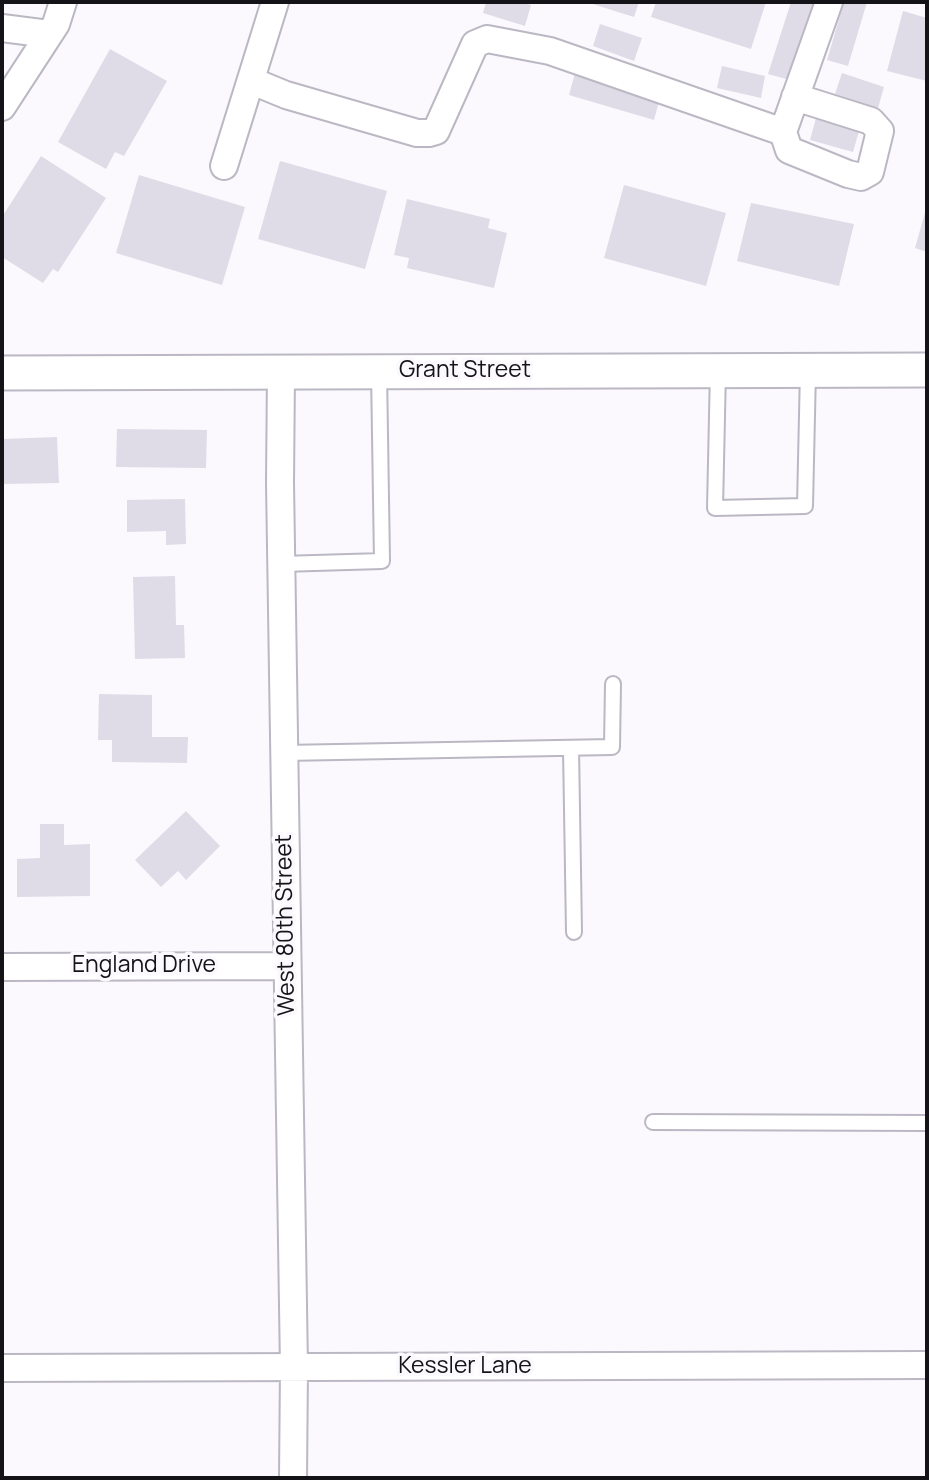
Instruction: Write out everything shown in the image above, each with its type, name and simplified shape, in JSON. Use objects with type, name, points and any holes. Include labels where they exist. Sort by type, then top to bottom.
[{"type":"street","points":[[2,107],[50,34],[63,2]]},
{"type":"street","points":[[224,166],[275,2]]},
{"type":"street","points":[[795,97],[871,121],[880,131],[870,172],[861,177],[848,174],[789,150],[783,132],[795,97],[830,2]]},
{"type":"street","points":[[2,28],[50,34]]},
{"type":"street","points":[[252,81],[286,95],[390,126],[417,133],[429,133],[436,131],[475,44],[487,39],[550,51],[783,132]]},
{"type":"street","name":"Grant Street","points":[[2,373],[927,370]]},
{"type":"street","name":"West 80th Street","points":[[281,372],[283,753],[294,1368],[293,1478]]},
{"type":"street","name":"England Drive","points":[[2,967],[286,966]]},
{"type":"street","name":"Kessler Lane","points":[[2,1368],[927,1366]]},
{"type":"lane","points":[[718,370],[715,508],[806,506],[808,370]]},
{"type":"lane","points":[[281,564],[382,561],[379,372]]},
{"type":"lane","points":[[283,753],[612,747],[613,684]]},
{"type":"lane","points":[[570,748],[574,932]]},
{"type":"lane","points":[[653,1122],[927,1123]]},
{"type":"building","points":[[486,2],[521,2],[531,5],[525,26],[483,13]]},
{"type":"building","points":[[586,2],[639,2],[634,17]]},
{"type":"building","points":[[656,2],[766,2],[751,49],[651,17]]},
{"type":"building","points":[[791,2],[814,2],[790,80],[768,74]]},
{"type":"building","points":[[844,2],[867,2],[848,66],[827,60]]},
{"type":"building","points":[[903,11],[927,18],[927,81],[887,71]]},
{"type":"building","points":[[600,24],[642,38],[634,61],[593,46]]},
{"type":"building","points":[[110,49],[167,81],[124,156],[115,152],[106,169],[58,142]]},
{"type":"building","points":[[722,66],[765,76],[761,98],[717,88]]},
{"type":"building","points":[[575,73],[660,98],[654,120],[569,95]]},
{"type":"building","points":[[842,73],[884,87],[878,108],[835,94]]},
{"type":"building","points":[[816,118],[859,131],[853,152],[810,140]]},
{"type":"building","points":[[41,156],[106,198],[58,272],[53,269],[43,283],[2,257],[2,217]]},
{"type":"building","points":[[280,161],[387,191],[365,269],[258,239]]},
{"type":"building","points":[[139,175],[245,207],[222,285],[116,253]]},
{"type":"building","points":[[624,185],[726,213],[706,286],[604,258]]},
{"type":"building","points":[[407,199],[490,219],[488,228],[507,233],[494,288],[407,268],[409,258],[394,255]]},
{"type":"building","points":[[751,203],[854,224],[839,286],[737,261]]},
{"type":"building","points":[[927,209],[927,252],[915,248]]},
{"type":"building","points":[[117,429],[207,430],[206,468],[116,467]]},
{"type":"building","points":[[57,437],[59,483],[2,484],[2,439]]},
{"type":"building","points":[[185,499],[186,544],[166,545],[166,531],[127,532],[127,500]]},
{"type":"building","points":[[175,576],[176,625],[184,625],[185,658],[135,659],[133,577]]},
{"type":"building","points":[[99,694],[152,695],[152,737],[188,737],[187,763],[112,762],[112,740],[98,740]]},
{"type":"building","points":[[186,811],[220,846],[186,880],[178,871],[161,887],[135,860]]},
{"type":"building","points":[[40,824],[64,824],[64,845],[90,844],[90,896],[17,897],[17,859],[40,858]]}]
